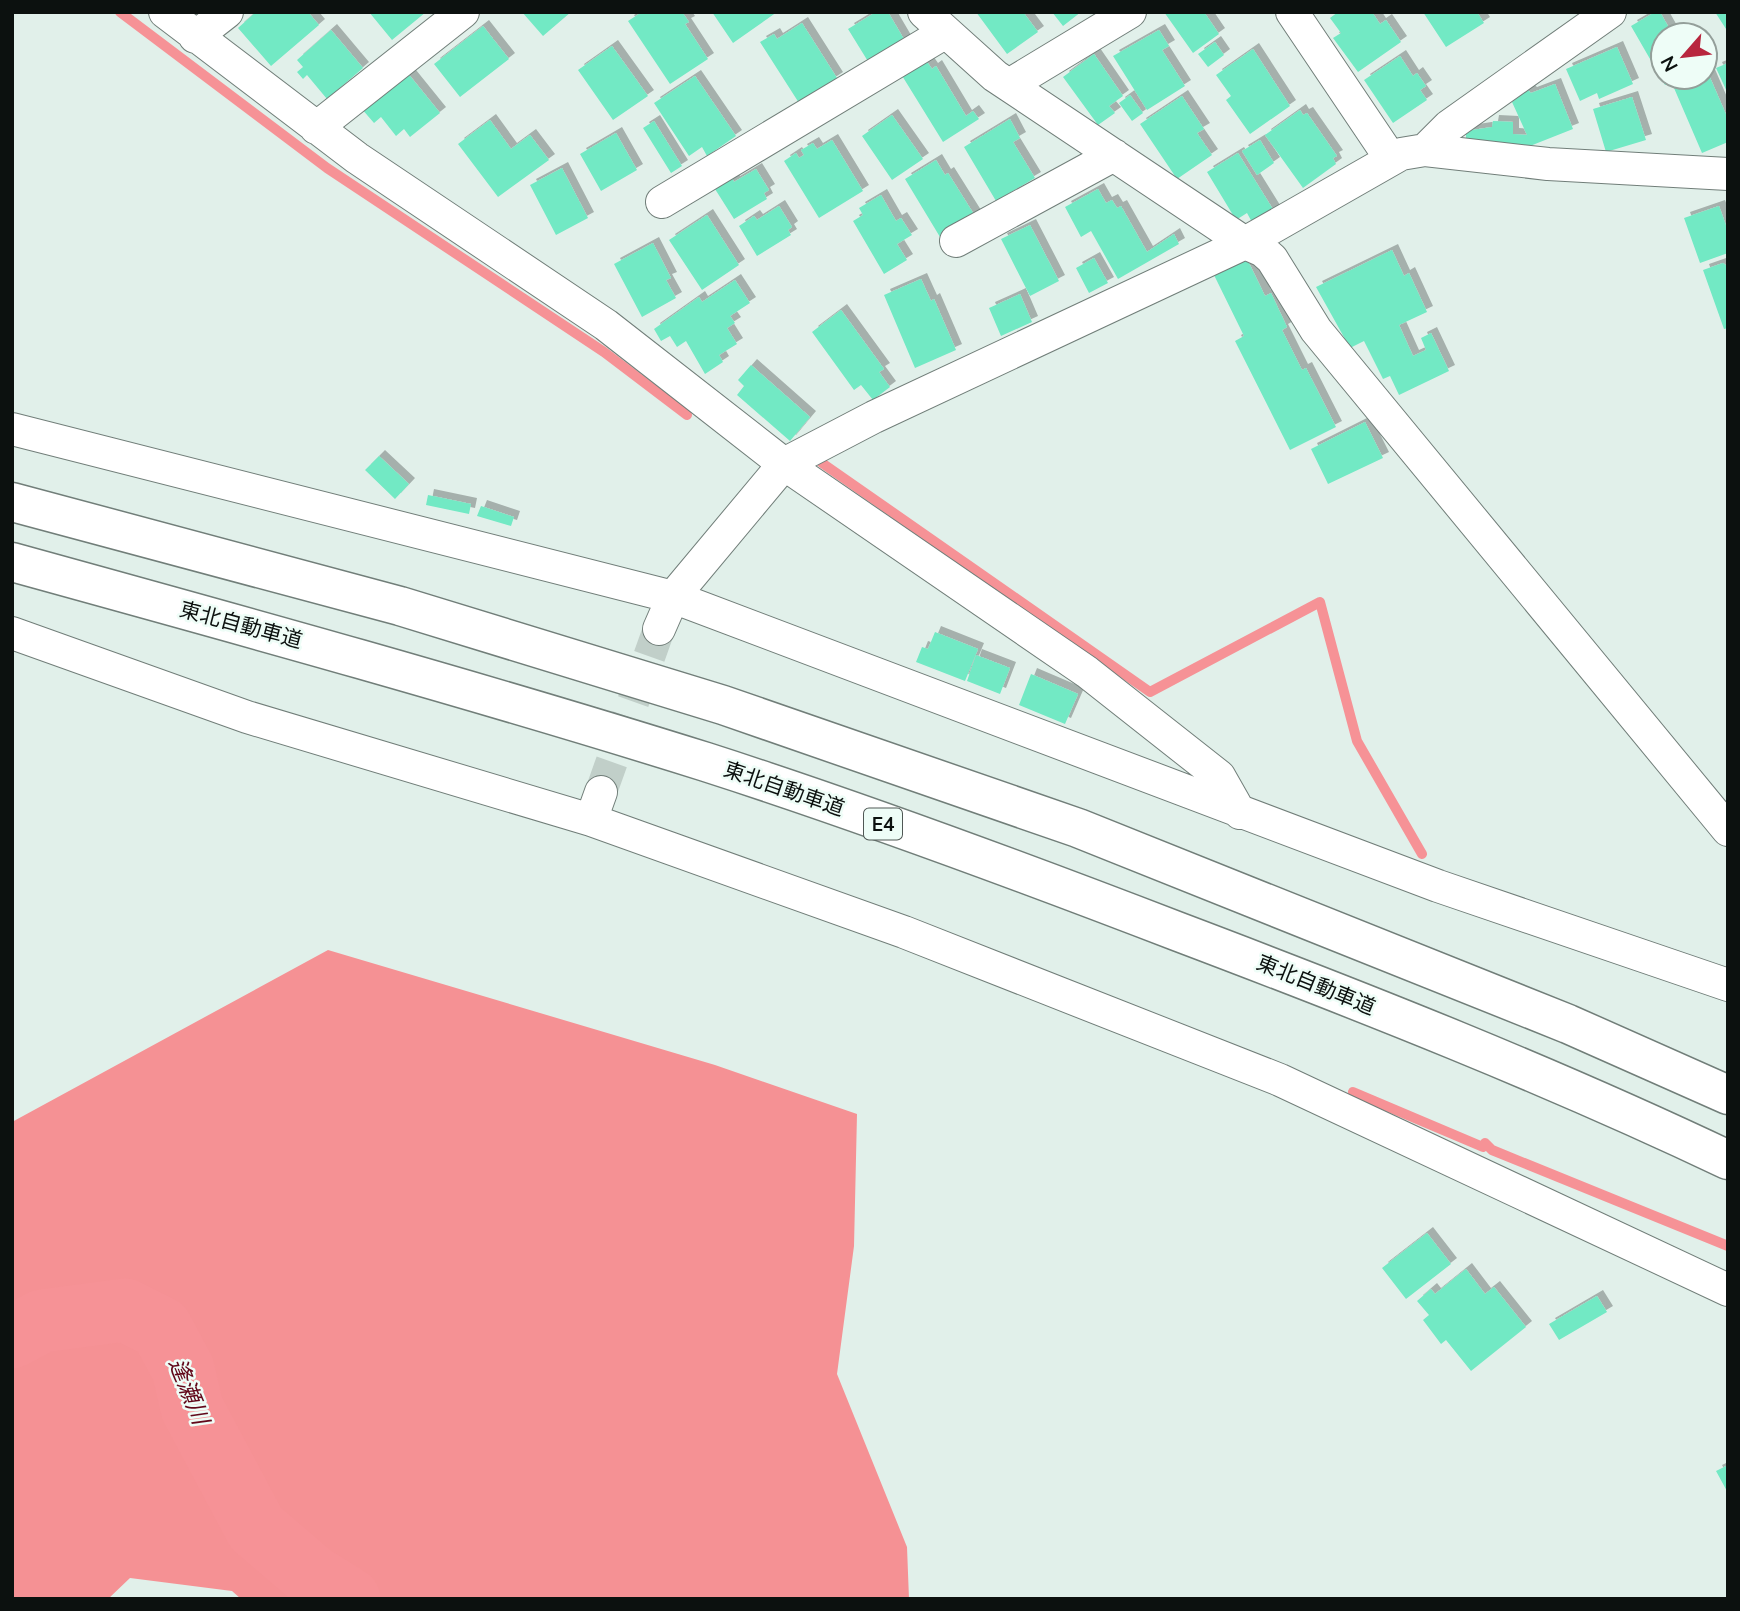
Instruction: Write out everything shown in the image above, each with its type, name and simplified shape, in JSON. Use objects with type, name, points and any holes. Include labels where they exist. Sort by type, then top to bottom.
[{"type":"highway","points":[[12,502],[400,606],[723,705],[1078,828],[1542,1013],[1728,1095]]},
{"type":"highway","name":"東北自動車道","points":[[12,562],[385,665],[710,763],[1053,884],[1299,978],[1548,1080],[1728,1160]]},
{"type":"street","points":[[165,12],[316,128],[606,325],[784,464],[1087,672],[1219,776],[1240,813]]},
{"type":"street","points":[[195,37],[227,12]]},
{"type":"street","points":[[316,128],[463,12]]},
{"type":"street","points":[[1009,85],[1130,12]]},
{"type":"street","points":[[1292,12],[1391,159]]},
{"type":"street","points":[[1425,150],[1449,126],[1610,12]]},
{"type":"street","points":[[662,202],[935,22],[1009,85],[1272,259],[1316,330],[1728,830]]},
{"type":"street","points":[[659,629],[673,597],[764,484],[784,464],[874,417],[1245,243],[1391,159],[1425,150],[1548,164],[1728,174]]},
{"type":"street","points":[[956,241],[1114,155]]},
{"type":"street","points":[[12,429],[673,597],[1438,886],[1728,985]]},
{"type":"street","points":[[12,633],[247,717],[596,806],[904,932],[1279,1080],[1728,1290]]},
{"type":"shaded area","points":[[328,950],[715,1065],[857,1114],[854,1246],[837,1374],[907,1547],[909,1599],[241,1599],[232,1591],[130,1578],[108,1599],[12,1599],[12,1122]]},
{"type":"building","points":[[256,12],[308,12],[319,25],[271,66],[238,28]]},
{"type":"building","points":[[369,12],[426,12],[392,40]]},
{"type":"building","points":[[522,12],[571,12],[543,36]]},
{"type":"building","points":[[642,12],[682,12],[689,22],[685,24],[708,59],[670,84],[628,21]]},
{"type":"building","points":[[712,12],[777,12],[733,43]]},
{"type":"building","points":[[876,12],[888,12],[905,41],[869,63],[848,29]]},
{"type":"building","points":[[976,12],[1023,12],[1038,32],[1007,54]]},
{"type":"building","points":[[1052,12],[1081,12],[1063,26]]},
{"type":"building","points":[[1164,12],[1204,12],[1219,34],[1193,53]]},
{"type":"building","points":[[1338,12],[1372,12],[1380,24],[1386,20],[1401,42],[1358,72],[1333,38],[1341,33],[1330,18]]},
{"type":"building","points":[[1423,12],[1477,12],[1484,23],[1446,47]]},
{"type":"building","points":[[1655,12],[1660,12],[1665,21],[1649,21],[1649,57],[1631,26]]},
{"type":"building","points":[[1715,12],[1728,12],[1728,32]]},
{"type":"building","points":[[802,23],[837,78],[799,103],[760,42],[774,34],[777,39]]},
{"type":"building","points":[[483,26],[509,59],[460,97],[434,64]]},
{"type":"building","points":[[331,30],[363,68],[327,99],[307,75],[303,79],[297,72],[303,67],[297,60]]},
{"type":"building","points":[[1159,30],[1169,46],[1162,50],[1185,86],[1147,110],[1113,56]]},
{"type":"building","points":[[1215,42],[1224,55],[1208,67],[1198,54]]},
{"type":"building","points":[[612,46],[648,96],[613,120],[578,70]]},
{"type":"building","points":[[1617,47],[1633,84],[1599,99],[1597,93],[1580,101],[1566,69]]},
{"type":"building","points":[[1253,49],[1290,106],[1250,134],[1226,100],[1231,96],[1216,75]]},
{"type":"building","points":[[1094,54],[1123,96],[1109,106],[1115,113],[1098,125],[1063,77]]},
{"type":"building","points":[[1400,56],[1413,76],[1417,73],[1426,86],[1420,90],[1427,100],[1393,123],[1364,80]]},
{"type":"building","points":[[925,59],[932,69],[936,66],[966,116],[973,111],[979,119],[943,142],[901,74]]},
{"type":"building","points":[[1728,63],[1728,94],[1719,74],[1719,67]]},
{"type":"building","points":[[406,71],[440,113],[410,137],[404,129],[396,136],[381,117],[374,123],[361,108]]},
{"type":"building","points":[[695,76],[736,136],[707,156],[702,147],[689,156],[654,103]]},
{"type":"building","points":[[1555,84],[1573,129],[1530,146],[1466,139],[1466,131],[1492,127],[1493,121],[1513,122],[1513,134],[1527,135],[1512,102],[1528,90],[1531,93]]},
{"type":"building","points":[[1675,91],[1716,91],[1728,119],[1728,142],[1702,153]]},
{"type":"building","points":[[1130,95],[1143,113],[1132,121],[1119,103]]},
{"type":"building","points":[[1182,96],[1204,129],[1197,133],[1212,155],[1177,179],[1140,124]]},
{"type":"building","points":[[1632,97],[1646,140],[1606,152],[1593,109]]},
{"type":"building","points":[[1300,110],[1303,115],[1307,113],[1337,156],[1333,158],[1336,164],[1303,188],[1265,135]]},
{"type":"building","points":[[892,115],[923,159],[892,180],[862,136]]},
{"type":"building","points":[[1010,119],[1020,138],[1013,142],[1035,178],[996,201],[964,147]]},
{"type":"building","points":[[490,120],[511,149],[530,135],[549,160],[498,197],[458,144]]},
{"type":"building","points":[[654,121],[682,166],[671,173],[643,128]]},
{"type":"building","points":[[616,133],[637,170],[601,191],[580,154]]},
{"type":"building","points":[[832,140],[863,191],[819,218],[784,161],[796,153],[799,158],[804,155],[801,150],[813,143],[817,149]]},
{"type":"building","points":[[1260,140],[1274,163],[1257,175],[1242,151]]},
{"type":"building","points":[[1238,153],[1274,211],[1253,224],[1247,213],[1236,220],[1207,172]]},
{"type":"building","points":[[936,160],[945,175],[948,173],[975,216],[940,237],[905,179]]},
{"type":"building","points":[[562,168],[588,218],[556,235],[530,185]]},
{"type":"building","points":[[756,169],[769,190],[764,193],[767,199],[734,219],[715,189],[732,178],[734,182]]},
{"type":"building","points":[[1098,189],[1106,203],[1112,200],[1117,208],[1121,206],[1147,252],[1174,234],[1179,244],[1118,279],[1091,231],[1081,237],[1065,207]]},
{"type":"building","points":[[881,195],[896,221],[901,218],[912,235],[897,244],[907,260],[884,274],[853,221],[863,215],[859,208]]},
{"type":"building","points":[[779,206],[792,227],[788,230],[791,235],[757,256],[739,226],[754,216],[757,220]]},
{"type":"building","points":[[1719,206],[1728,231],[1728,253],[1700,263],[1684,218]]},
{"type":"building","points":[[707,215],[739,265],[702,290],[669,240]]},
{"type":"building","points":[[1030,225],[1059,281],[1030,296],[1001,239]]},
{"type":"building","points":[[653,243],[671,278],[666,280],[676,298],[642,317],[614,264]]},
{"type":"building","points":[[1392,250],[1404,276],[1409,273],[1427,312],[1399,325],[1413,356],[1426,350],[1421,338],[1431,333],[1449,371],[1399,395],[1390,376],[1383,379],[1364,341],[1350,348],[1316,287]]},
{"type":"building","points":[[1094,258],[1108,283],[1089,293],[1076,268]]},
{"type":"building","points":[[1247,259],[1265,296],[1271,293],[1287,327],[1282,330],[1302,370],[1306,368],[1336,427],[1290,450],[1235,341],[1244,336],[1214,275]]},
{"type":"building","points":[[1723,263],[1728,267],[1728,328],[1724,329],[1703,270]]},
{"type":"building","points":[[921,279],[931,301],[934,299],[956,350],[915,368],[884,295]]},
{"type":"building","points":[[735,280],[750,303],[730,316],[735,323],[727,328],[737,344],[719,355],[723,362],[705,374],[686,341],[677,347],[670,336],[661,341],[654,329],[699,297],[702,302]]},
{"type":"building","points":[[1020,294],[1032,322],[1001,336],[989,308]]},
{"type":"building","points":[[841,310],[884,369],[879,372],[890,387],[873,400],[861,385],[854,390],[812,332]]},
{"type":"building","points":[[751,365],[810,417],[790,441],[737,395],[744,386],[738,380]]},
{"type":"building","points":[[1365,422],[1383,458],[1328,484],[1311,449]]},
{"type":"building","points":[[379,456],[409,484],[395,499],[365,470]]},
{"type":"building","points":[[428,495],[471,504],[469,514],[426,505]]},
{"type":"building","points":[[481,506],[514,517],[511,526],[477,516]]},
{"type":"building","points":[[935,632],[978,649],[965,681],[916,662],[922,647],[928,649]]},
{"type":"building","points":[[976,655],[1010,668],[1000,694],[967,681]]},
{"type":"building","points":[[1031,674],[1078,694],[1065,724],[1019,705]]},
{"type":"building","points":[[1427,1233],[1451,1264],[1406,1299],[1382,1268]]},
{"type":"building","points":[[1466,1269],[1485,1294],[1494,1287],[1526,1327],[1471,1371],[1446,1340],[1441,1344],[1423,1320],[1429,1315],[1417,1301],[1431,1289],[1435,1294]]},
{"type":"building","points":[[1597,1296],[1607,1312],[1559,1340],[1549,1324]]},
{"type":"building","points":[[1728,1465],[1728,1493],[1716,1471]]},
{"type":"waterway","points":[[120,12],[327,168],[604,352],[687,415]]},
{"type":"waterway","points":[[822,463],[1150,692],[1320,602],[1357,741],[1422,854]]},
{"type":"waterway","points":[[1353,1092],[1483,1147],[1485,1143],[1492,1150],[1728,1246]]},
{"type":"waterway","name":"逢瀬川","points":[[12,1337],[42,1321],[125,1310],[161,1328],[183,1369],[192,1408],[256,1528],[312,1576],[349,1599]]},
{"type":"tunnel","points":[[601,792],[659,629]]}]
